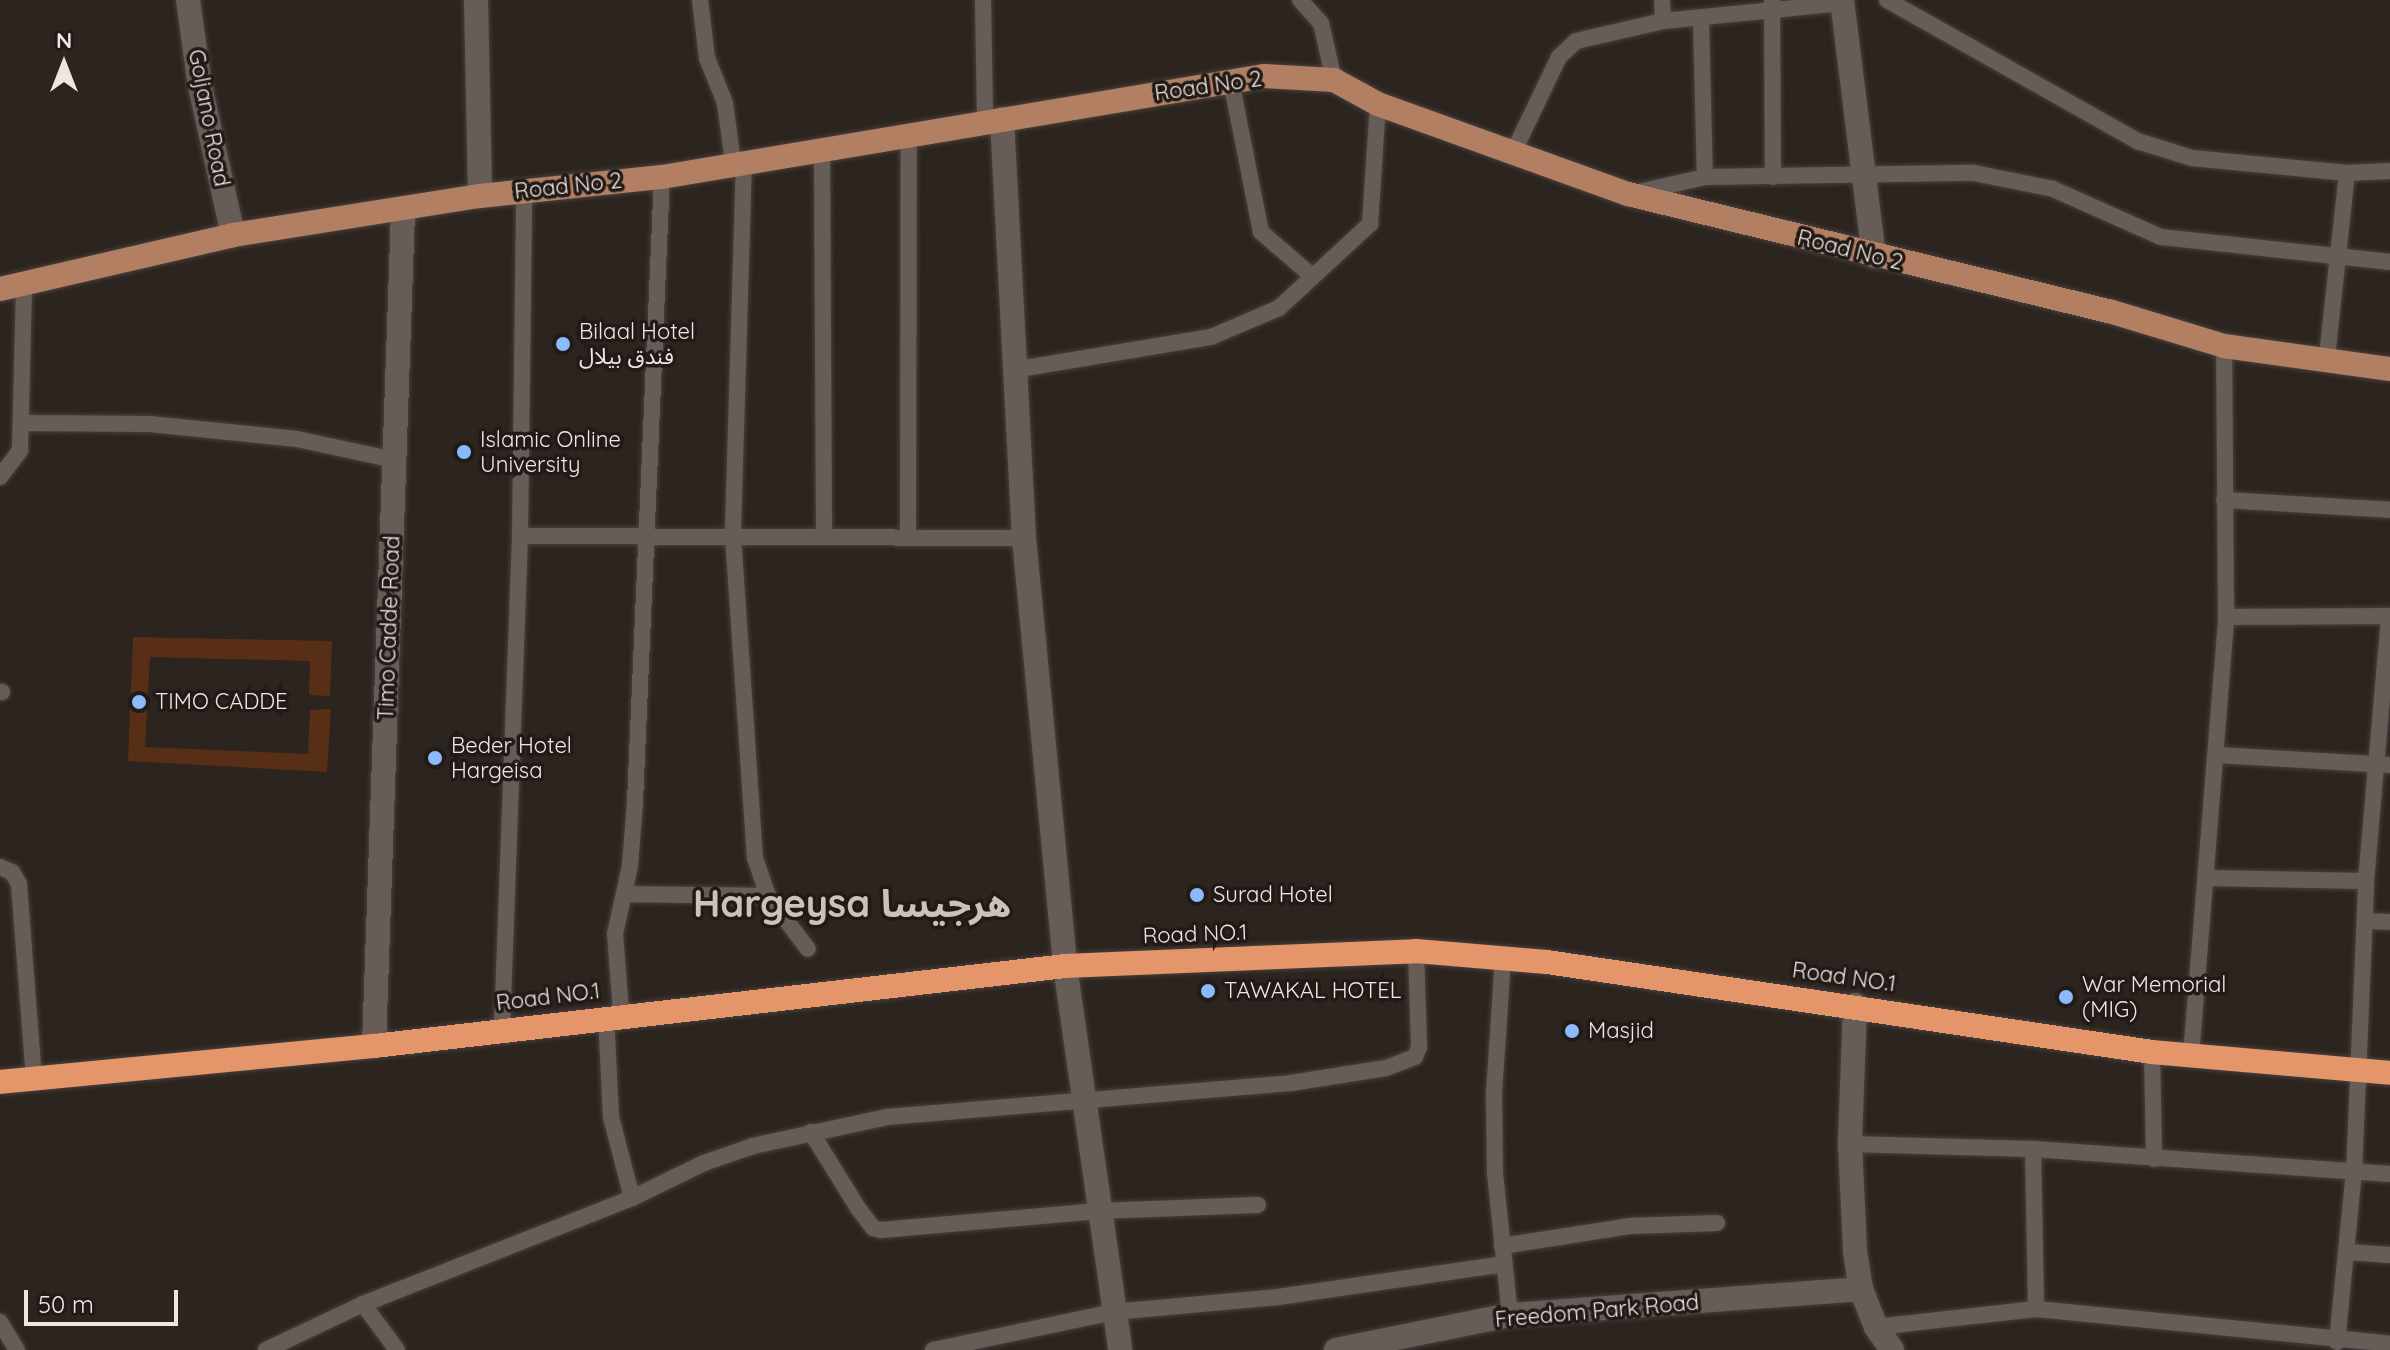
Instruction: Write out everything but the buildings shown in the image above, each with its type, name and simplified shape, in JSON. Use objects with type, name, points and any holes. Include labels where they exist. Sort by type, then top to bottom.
[{"type":"highway","name":"Road NO.1","points":[[0,1082],[374,1046],[613,1015],[1065,966],[1416,951],[1503,958],[1855,1005],[2152,1052],[2390,1073]]},
{"type":"main road","name":"Road No 2","points":[[12,287],[233,235],[524,190],[662,177],[738,161],[1264,76],[1334,80],[1378,104],[1628,194],[2109,311],[2224,346],[2327,357],[2390,369]]},
{"type":"street","name":"Goljano Road","points":[[188,0],[200,86],[233,235]]},
{"type":"street","points":[[476,0],[480,196]]},
{"type":"street","points":[[700,0],[707,58],[725,103],[738,161],[733,536],[755,858],[768,896],[808,949]]},
{"type":"street","points":[[983,0],[1024,538],[1065,966],[1120,1350]]},
{"type":"street","points":[[1300,0],[1321,23],[1334,80]]},
{"type":"street","points":[[1662,0],[1663,21]]},
{"type":"street","points":[[1887,0],[2137,141],[2192,158],[2347,173],[2390,171]]},
{"type":"street","points":[[1513,153],[1559,57],[1576,41],[1663,21],[1772,6],[1842,2],[1874,256]]},
{"type":"street","points":[[1772,6],[1773,177]]},
{"type":"street","points":[[1701,18],[1705,177]]},
{"type":"street","points":[[1231,81],[1261,232],[1312,276]]},
{"type":"street","points":[[1013,370],[1211,337],[1255,322],[1370,224],[1378,104]]},
{"type":"street","points":[[908,537],[909,135]]},
{"type":"street","points":[[822,149],[824,536]]},
{"type":"street","points":[[1628,194],[1705,177],[1974,173],[2053,189],[2161,237],[2390,262]]},
{"type":"street","points":[[2327,357],[2347,173]]},
{"type":"street","points":[[632,1198],[611,1117],[615,934],[624,894],[635,802],[662,177]]},
{"type":"street","points":[[502,1028],[520,536],[524,190]]},
{"type":"street","name":"Timo Cadde Road","points":[[374,1046],[403,211]]},
{"type":"street","points":[[0,477],[20,450],[12,287]]},
{"type":"street","points":[[2191,1056],[2208,878],[2226,617],[2224,346]]},
{"type":"street","points":[[21,423],[209,430],[297,439],[395,460]]},
{"type":"street","points":[[2224,500],[2390,510]]},
{"type":"street","points":[[520,536],[1024,538]]},
{"type":"street","points":[[2226,617],[2390,616],[2383,764],[2366,881],[2354,1173],[2337,1342]]},
{"type":"street","points":[[2217,755],[2383,764]]},
{"type":"street","points":[[0,867],[19,884],[34,1079]]},
{"type":"street","points":[[2208,878],[2366,881]]},
{"type":"street","points":[[624,894],[768,896]]},
{"type":"street","points":[[2365,921],[2390,922]]},
{"type":"street","points":[[266,1350],[363,1304],[632,1198],[704,1163],[811,1132],[952,1109],[1291,1083],[1407,1061],[1419,1047],[1416,951]]},
{"type":"street","points":[[1503,958],[1494,1093],[1503,1264],[1510,1315]]},
{"type":"street","points":[[1855,1005],[1850,1144],[1861,1289],[1876,1327],[1892,1350]]},
{"type":"street","points":[[2152,1052],[2154,1159]]},
{"type":"street","points":[[811,1132],[858,1208],[873,1228],[881,1230],[1099,1211],[1258,1205]]},
{"type":"street","points":[[1850,1144],[2033,1149],[2390,1174]]},
{"type":"street","points":[[2033,1149],[2036,1309]]},
{"type":"street","points":[[1502,1246],[1576,1238],[1602,1229],[1717,1223]]},
{"type":"street","points":[[2347,1252],[2390,1255]]},
{"type":"street","points":[[933,1350],[1113,1312],[1293,1295],[1503,1264]]},
{"type":"street","name":"Freedom Park Road","points":[[1336,1350],[1510,1315],[1861,1289]]},
{"type":"street","points":[[363,1304],[397,1350]]},
{"type":"street","points":[[1876,1327],[2036,1309],[2306,1344],[2390,1344]]},
{"type":"street","points":[[0,1322],[17,1350]]},
{"type":"shaded area","name":"TIMO CADDE","points":[[133,637],[332,641],[330,696],[309,695],[310,661],[150,657],[145,747],[308,754],[310,710],[331,709],[327,772],[128,761]]},
{"type":"place","name":"Bilaal Hotel فندق بيلال","points":[[563,344]]},
{"type":"place","name":"Islamic Online University","points":[[464,452]]},
{"type":"place","name":"TIMO CADDE","points":[[139,702]]},
{"type":"place","name":"Beder Hotel Hargeisa","points":[[435,758]]},
{"type":"place","name":"Surad Hotel","points":[[1197,895]]},
{"type":"place","name":"TAWAKAL HOTEL","points":[[1208,991]]},
{"type":"place","name":"War Memorial (MIG)","points":[[2066,997]]},
{"type":"place","name":"Masjid","points":[[1572,1031]]},
{"type":"district","name":"Hargeysa هرجيسا","points":[[852,904]]}]
